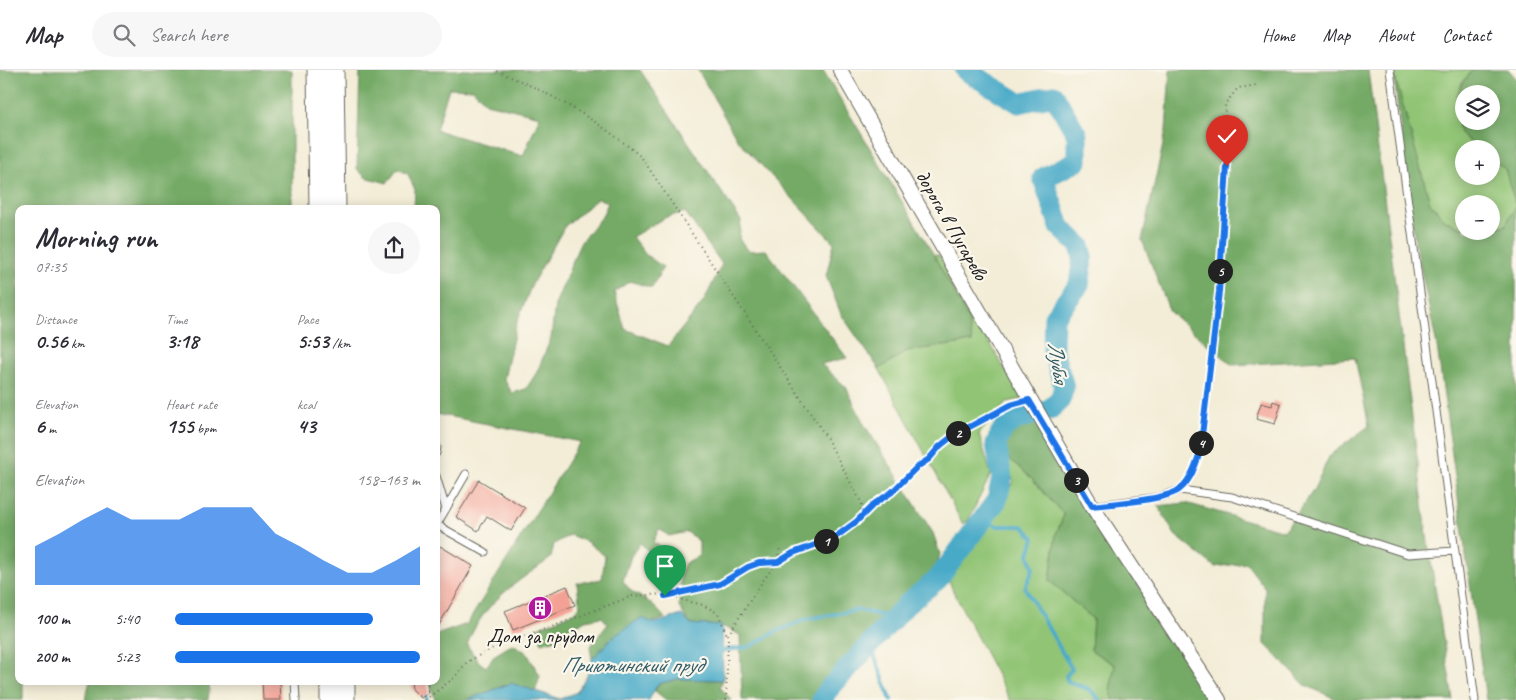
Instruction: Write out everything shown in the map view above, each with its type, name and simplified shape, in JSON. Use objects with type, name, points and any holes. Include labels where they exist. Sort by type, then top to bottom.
[{"type":"main road","points":[[317,70],[320,205]]},
{"type":"main road","points":[[334,70],[336,205]]},
{"type":"main road","points":[[330,685],[330,700]]},
{"type":"main road","points":[[346,685],[346,700]]},
{"type":"street","name":"дорога в Пугарево","points":[[840,70],[1044,426],[1092,506],[1219,700]]},
{"type":"lane","points":[[1390,70],[1475,700]]},
{"type":"lane","points":[[440,519],[466,474]]},
{"type":"lane","points":[[1092,506],[1160,497],[1180,490],[1232,498],[1408,554],[1455,551]]},
{"type":"lane","points":[[440,493],[446,509]]},
{"type":"lane","points":[[440,527],[485,552]]},
{"type":"lane","points":[[295,685],[296,700]]},
{"type":"path","points":[[496,70],[532,86],[578,113],[617,138],[642,158],[825,436],[860,497],[862,504],[860,517]]},
{"type":"path","points":[[1180,490],[1193,472],[1200,452],[1219,292],[1227,166],[1225,104],[1238,88],[1258,85]]},
{"type":"path","points":[[728,638],[742,612],[778,562],[793,553],[834,538],[848,530],[874,504],[892,492],[954,435],[1011,405],[1029,400]]},
{"type":"path","points":[[778,562],[780,547]]},
{"type":"path","points":[[425,700],[454,678],[467,662],[506,641],[549,628],[632,596],[665,596],[720,584],[759,563],[778,562]]},
{"type":"path","points":[[665,596],[702,605],[718,613],[728,638],[726,700]]},
{"type":"green space","points":[[0,70],[292,70],[292,205],[15,205],[15,685],[23,685],[23,700],[0,700]]},
{"type":"green space","points":[[360,70],[640,70],[741,221],[739,239],[749,251],[766,250],[847,358],[821,364],[846,387],[864,424],[933,533],[940,554],[935,571],[864,639],[823,685],[814,700],[742,700],[740,635],[722,626],[690,624],[679,607],[681,573],[685,563],[699,556],[699,541],[687,532],[669,536],[659,529],[653,542],[663,548],[664,557],[656,558],[640,543],[631,556],[623,581],[631,591],[652,604],[665,618],[614,636],[592,659],[590,647],[608,624],[602,617],[585,620],[556,639],[542,643],[535,629],[573,613],[580,607],[577,583],[602,579],[605,556],[587,542],[570,535],[554,544],[551,558],[513,585],[491,605],[474,630],[467,645],[479,662],[486,667],[495,655],[513,644],[527,653],[540,676],[535,692],[511,683],[467,700],[435,700],[431,685],[440,685],[440,634],[467,624],[580,442],[440,415],[440,205],[414,205],[415,190],[408,174],[398,169],[387,183],[365,177],[357,169]],"holes":[[[449,88],[473,89],[486,103],[540,116],[523,156],[436,130]],[[598,198],[608,203],[602,216],[580,243],[555,305],[551,338],[537,372],[526,389],[512,393],[504,379],[516,325],[532,284],[565,226]],[[685,212],[722,264],[704,301],[668,346],[625,329],[614,292],[630,281],[652,288],[663,267],[646,255],[632,237],[664,218]]]},
{"type":"green space","points":[[698,70],[823,70],[934,255],[968,319],[972,342],[907,351],[879,369],[841,314],[826,276],[834,243],[737,139]]},
{"type":"green space","points":[[1170,70],[1368,70],[1428,543],[1453,700],[1338,700],[1305,685],[1265,644],[1265,588],[1246,563],[1215,567],[1175,535],[1158,506],[1186,503],[1284,531],[1313,491],[1330,455],[1369,426],[1355,358],[1232,365],[1170,312],[1142,240],[1166,131]]},
{"type":"green space","points":[[1393,70],[1473,70],[1462,82],[1462,85],[1455,85],[1455,130],[1460,130],[1460,133],[1468,140],[1455,140],[1455,185],[1500,185],[1500,165],[1505,169],[1516,206],[1505,226],[1500,226],[1500,195],[1455,195],[1455,224],[1446,221],[1430,203]]},
{"type":"green space","points":[[1393,70],[1430,203],[1446,221],[1455,224],[1455,240],[1500,240],[1500,226],[1505,226],[1516,206],[1516,700],[1486,700],[1437,346],[1415,241]]},
{"type":"green space","points":[[1473,70],[1509,70],[1516,78],[1516,206],[1505,169],[1500,165],[1500,140],[1468,140],[1460,133],[1460,130],[1500,130],[1500,85],[1461,85]]},
{"type":"green space","points":[[934,255],[939,255],[1022,399],[1007,402],[979,434],[991,474],[968,521],[963,524],[879,369],[907,351],[972,342],[968,319]]},
{"type":"green space","points":[[1036,424],[1212,700],[1114,700],[1110,690],[1115,665],[1091,650],[1093,619],[1050,581],[1056,534],[1064,515],[1032,479],[1004,454],[1002,441],[1013,426]]},
{"type":"green space","points":[[1004,454],[1032,479],[1064,515],[1056,534],[1050,581],[1093,619],[1091,650],[1115,665],[1110,690],[1114,700],[1010,700],[953,591],[947,575],[976,539],[1014,481],[1003,461]]},
{"type":"green space","points":[[678,679],[723,680],[720,687],[731,700],[666,700],[655,691],[658,684]]},
{"type":"green space","points":[[89,685],[210,685],[208,700],[85,700]]},
{"type":"water","name":"Приютинский пруд","points":[[682,615],[690,624],[722,626],[723,680],[678,679],[658,684],[649,700],[467,700],[511,683],[560,699],[577,692],[588,673],[592,659],[614,636],[641,618],[655,623]]},
{"type":"building","points":[[1273,401],[1281,404],[1275,424],[1256,419],[1261,403],[1272,406]]},
{"type":"building","points":[[479,480],[525,508],[511,531],[487,516],[478,531],[456,517]]},
{"type":"building","points":[[440,546],[473,566],[440,623]]},
{"type":"building","name":"Дом за прудом","points":[[567,586],[575,605],[513,630],[505,611]]},
{"type":"building","points":[[262,685],[280,685],[281,700],[263,700]]},
{"type":"building","points":[[412,685],[428,685],[429,693],[421,698],[412,689]]},
{"type":"waterway","name":"Лубья","points":[[822,700],[827,691],[907,604],[938,579],[997,500],[1002,478],[996,444],[1003,429],[1015,420],[1049,410],[1060,400],[1064,387],[1053,351],[1054,317],[1079,285],[1083,257],[1080,246],[1060,227],[1043,178],[1077,161],[1077,135],[1054,95],[1019,103],[965,70]]},
{"type":"waterway","points":[[980,520],[998,526],[1023,526],[1034,538],[1029,554],[1033,569],[1025,588],[1072,669],[1066,676],[1068,682],[1089,689],[1100,700]]},
{"type":"waterway","points":[[719,651],[749,647],[777,631],[807,619],[857,610],[894,618]]},
{"type":"waterway","points":[[870,644],[891,700]]},
{"type":"waterway","points":[[425,695],[427,700]]},
{"type":"place","name":"Дом за прудом","points":[[540,608]]},
{"type":"route","points":[[665,596],[684,593],[698,587],[720,584],[748,567],[759,563],[778,562],[793,553],[834,538],[848,530],[874,504],[892,492],[954,435],[1011,405],[1029,400],[1092,506],[1160,497],[1180,490],[1193,472],[1200,452],[1219,292],[1224,189],[1227,166]]}]
